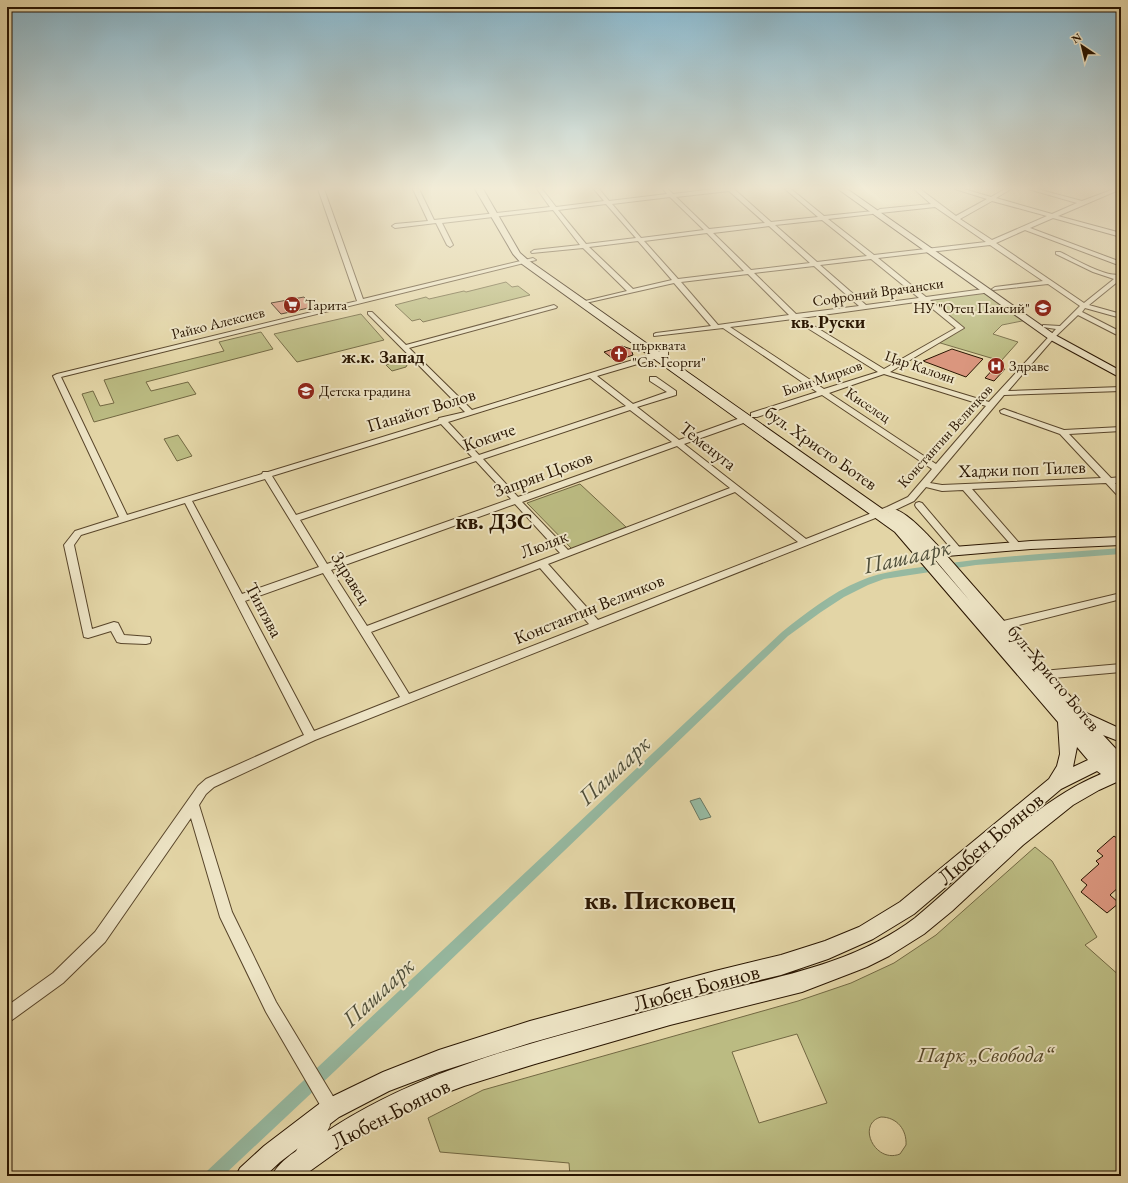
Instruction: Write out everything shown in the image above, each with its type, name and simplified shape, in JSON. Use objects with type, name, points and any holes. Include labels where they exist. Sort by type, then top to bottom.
[{"type":"street","points":[[341,244],[361,302]]},
{"type":"street","name":"бул. Христо Ботев","points":[[512,244],[518,254],[531,258]]},
{"type":"street","name":"бул. Христо Ботев","points":[[521,244],[531,258],[587,302],[884,511],[900,530],[931,555],[999,626],[1042,675],[1069,716]]},
{"type":"street","name":"Райко Алексиев","points":[[124,518],[57,376],[361,302],[531,258],[584,246],[601,244]]},
{"type":"street","points":[[644,244],[716,327]]},
{"type":"street","name":"Цар Калоян","points":[[721,244],[794,316],[884,372],[990,405]]},
{"type":"street","points":[[792,244],[864,307]]},
{"type":"street","points":[[856,244],[925,298]]},
{"type":"street","points":[[923,244],[1044,326],[1121,375]]},
{"type":"street","points":[[587,302],[676,281],[980,244]]},
{"type":"street","points":[[992,244],[1084,306],[1121,316]]},
{"type":"street","points":[[1068,244],[1121,264]]},
{"type":"street","points":[[584,246],[631,291]]},
{"type":"street","points":[[931,250],[984,290],[1058,335]]},
{"type":"street","points":[[1058,253],[1095,271],[1120,277]]},
{"type":"street","name":"Константин Величков","points":[[7,1015],[58,978],[100,937],[202,790],[210,783],[311,737],[884,511],[911,498],[990,405],[1058,335],[1077,312],[1120,277]]},
{"type":"street","points":[[994,289],[1049,282]]},
{"type":"street","name":"Софроний Врачански","points":[[656,335],[984,290]]},
{"type":"street","name":"Боян Мирков","points":[[750,417],[884,372],[961,328],[925,298]]},
{"type":"street","points":[[405,347],[554,306]]},
{"type":"street","points":[[1077,312],[1121,335]]},
{"type":"street","points":[[370,313],[470,412]]},
{"type":"street","name":"Киселец","points":[[724,326],[936,468]]},
{"type":"street","name":"Панайот Волов","points":[[146,640],[121,639],[114,626],[88,634],[69,545],[78,533],[660,354]]},
{"type":"street","name":"Теменуга","points":[[591,375],[804,542]]},
{"type":"street","name":"Кокиче","points":[[294,519],[672,393],[654,379]]},
{"type":"street","points":[[1003,393],[1121,389]]},
{"type":"street","points":[[1004,411],[1062,432],[1121,429]]},
{"type":"street","name":"Запрян Цоков","points":[[239,599],[750,417]]},
{"type":"street","points":[[442,420],[566,554]]},
{"type":"street","points":[[1062,432],[1121,494]]},
{"type":"street","name":"Здравец","points":[[266,474],[407,699]]},
{"type":"street","name":"Хаджи поп Тилев","points":[[924,484],[942,488],[1121,480]]},
{"type":"street","points":[[965,487],[1017,546]]},
{"type":"street","name":"Люляк","points":[[364,631],[736,489]]},
{"type":"street","name":"Тинтява","points":[[187,499],[311,737]]},
{"type":"street","points":[[919,505],[958,550]]},
{"type":"street","points":[[931,555],[958,550],[1121,541]]},
{"type":"street","points":[[541,563],[596,625]]},
{"type":"street","name":"бул. Христо Ботев","points":[[945,570],[1069,716],[1114,765]]},
{"type":"street","points":[[999,626],[1121,596]]},
{"type":"street","points":[[1042,675],[1121,668]]},
{"type":"street","points":[[1055,784],[1069,757],[1071,746],[1069,716],[1121,736]]},
{"type":"street","name":"Любен Боянов","points":[[248,1176],[272,1154],[331,1109],[383,1084],[439,1062],[530,1032],[715,981],[781,965],[828,950],[866,933],[907,908],[1055,784],[1114,765]]},
{"type":"street","name":"Любен Боянов","points":[[293,1169],[369,1119],[400,1102],[447,1081],[538,1051],[723,1001],[792,985],[841,968],[881,949],[921,925],[1047,814],[1114,765]]},
{"type":"street","points":[[193,805],[225,913],[271,1007],[331,1109],[324,1123],[307,1146],[293,1169]]},
{"type":"street","points":[[715,981],[723,1001]]},
{"type":"green space","points":[[506,282],[512,287],[518,286],[530,295],[423,322],[420,319],[412,321],[395,305],[426,297],[429,299],[464,291],[466,292]]},
{"type":"green space","points":[[984,291],[1027,320],[1002,325],[993,334],[1018,342],[1001,361],[937,342],[961,328],[925,299]]},
{"type":"green space","points":[[361,314],[384,340],[297,362],[274,334]]},
{"type":"green space","points":[[261,332],[273,349],[146,382],[151,391],[188,382],[196,394],[94,422],[82,394],[93,391],[100,406],[114,403],[104,380],[224,351],[219,342]]},
{"type":"green space","points":[[399,357],[407,365],[406,367],[392,371],[386,365],[391,363],[388,360]]},
{"type":"green space","points":[[178,435],[192,456],[177,461],[164,439]]},
{"type":"green space","points":[[580,484],[626,527],[572,549],[527,503]]},
{"type":"green space","name":"Парк „Свобода“","points":[[1035,847],[1052,861],[1097,937],[1085,945],[1121,977],[1121,1176],[570,1176],[569,1163],[440,1152],[428,1118],[483,1090],[798,1001],[851,983],[894,963],[936,935]],"holes":[[[797,1034],[827,1103],[759,1123],[732,1052]],[[881,1117],[892,1119],[900,1125],[903,1130],[906,1145],[900,1154],[891,1156],[883,1153],[876,1149],[872,1142],[869,1134],[870,1127],[874,1121]]]},
{"type":"shaded area","points":[[700,798],[711,817],[700,820],[690,801]]},
{"type":"building","name":"Тарита","points":[[304,297],[313,307],[281,314],[271,303]]},
{"type":"building","name":"църквата \"Св. Георги\"","points":[[622,346],[631,349],[633,355],[616,361],[604,352]]},
{"type":"building","points":[[952,349],[983,359],[966,377],[923,361]]},
{"type":"building","points":[[996,366],[1005,369],[994,381],[985,378]]},
{"type":"building","points":[[1114,836],[1121,841],[1121,885],[1110,895],[1119,903],[1107,913],[1081,892],[1087,885],[1081,880],[1099,864],[1096,861],[1103,856],[1097,851]]},
{"type":"waterway","name":"Пашаарк","points":[[212,1176],[785,634],[817,610],[852,588],[877,578],[896,573],[1000,560],[1121,551]]},
{"type":"place","name":"Тарита","points":[[292,305]]},
{"type":"place","name":"НУ \"Отец Паисий\"","points":[[1043,308]]},
{"type":"place","name":"църквата \"Св. Георги\"","points":[[619,354]]},
{"type":"place","name":"Здраве","points":[[996,366]]},
{"type":"place","name":"Детска градина","points":[[306,391]]},
{"type":"district","name":"кв. Руски","points":[[828,322]]},
{"type":"district","name":"ж.к. Запад","points":[[383,357]]},
{"type":"district","name":"кв. ДЗС","points":[[494,521]]},
{"type":"district","name":"кв. Писковец","points":[[660,900]]}]
